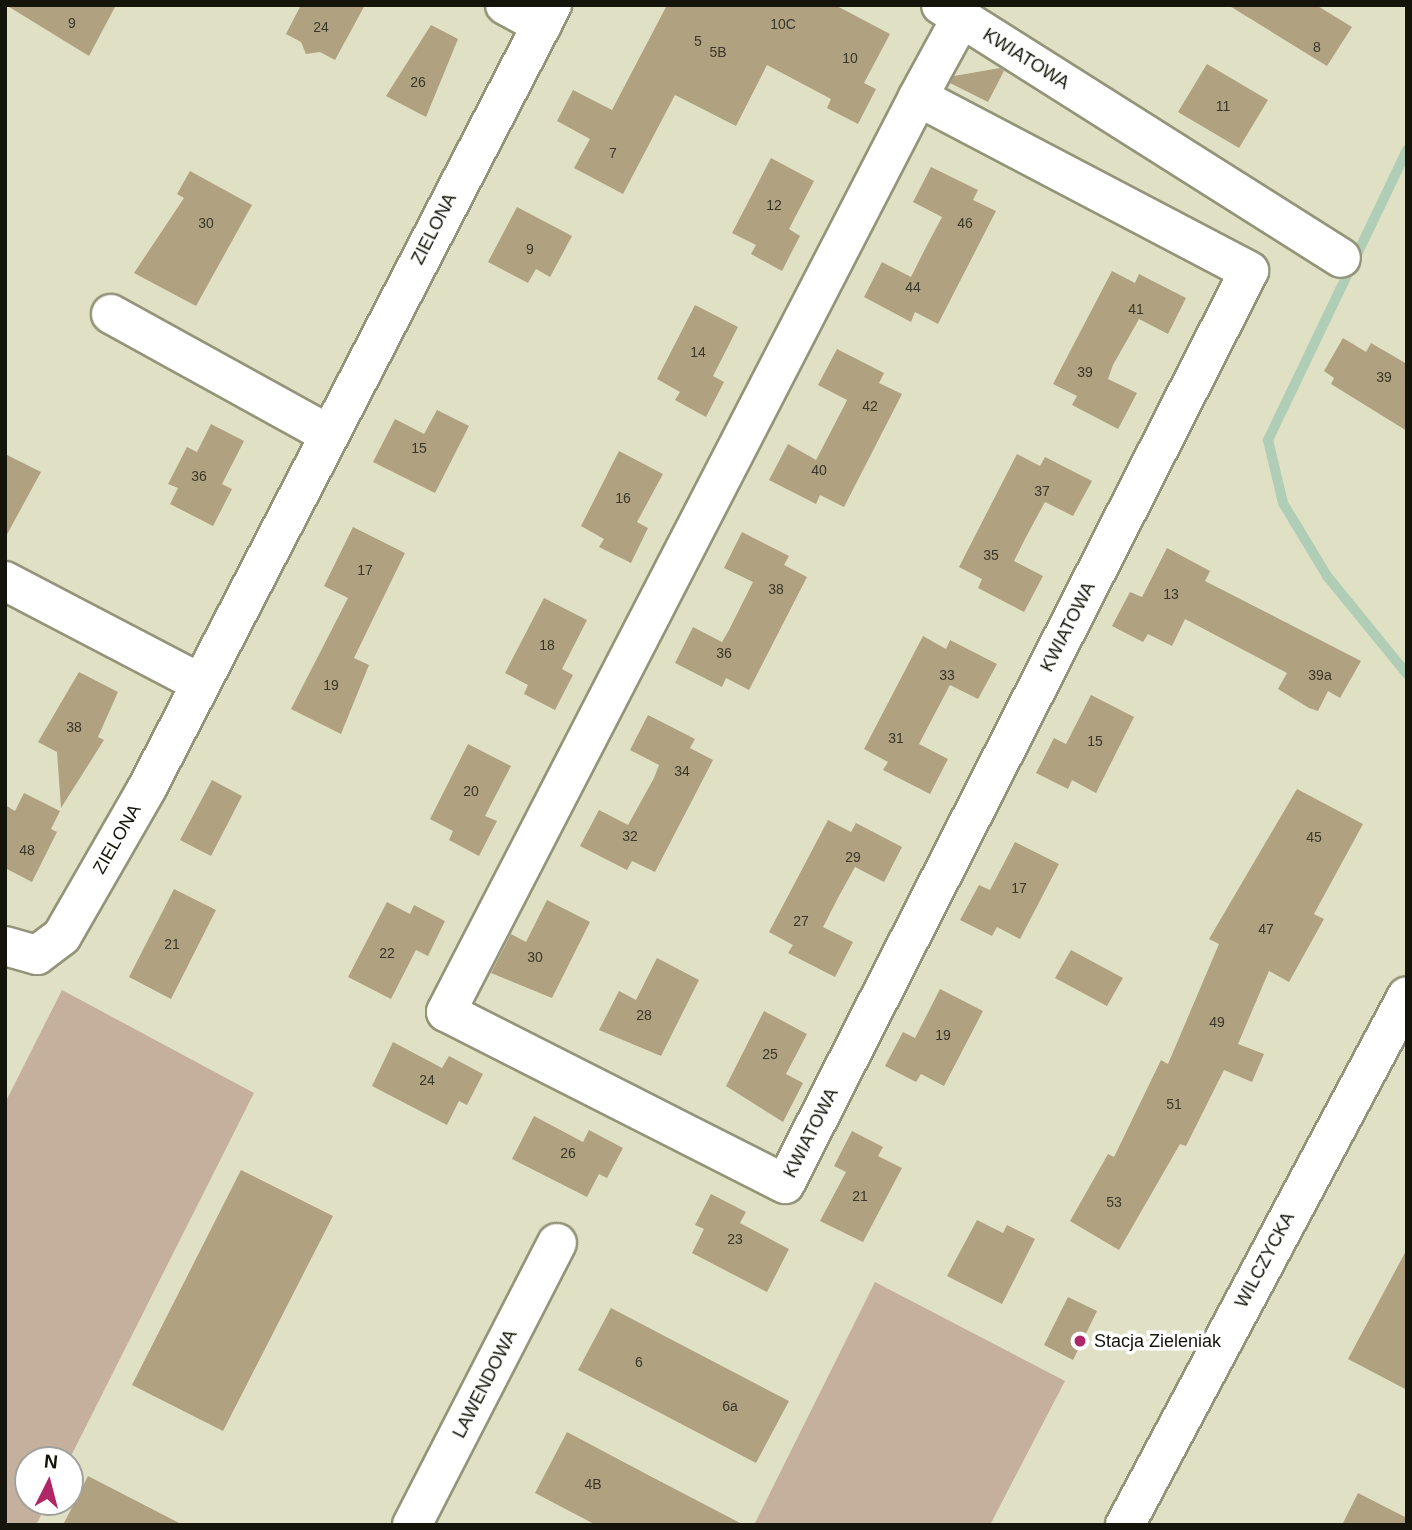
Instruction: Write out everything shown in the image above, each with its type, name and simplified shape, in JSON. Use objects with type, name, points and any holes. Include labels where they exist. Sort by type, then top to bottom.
[{"type":"street","name":"ZIELONA","points":[[5,946],[37,955],[62,936],[200,683],[547,15],[505,5]]},
{"type":"street","name":"KWIATOWA","points":[[918,97],[1249,271],[785,1184],[446,1012],[918,97],[951,11],[1341,258]]},
{"type":"street","points":[[111,314],[328,433]]},
{"type":"street","points":[[5,581],[200,683]]},
{"type":"street","name":"WILCZYCKA","points":[[1125,1525],[1407,996]]},
{"type":"street","name":"LAWENDOWA","points":[[412,1525],[557,1243]]},
{"type":"shaded area","points":[[62,990],[254,1093],[76,1446],[14,1446],[14,1516],[41,1516],[36,1525],[5,1525],[5,1103]]},
{"type":"shaded area","points":[[875,1282],[1065,1381],[990,1525],[754,1525]]},
{"type":"building","points":[[6,5],[116,5],[89,56]]},
{"type":"building","points":[[301,5],[365,5],[335,60],[320,52],[306,54],[301,42],[286,34]]},
{"type":"building","points":[[667,5],[835,5],[890,34],[864,83],[876,89],[858,124],[827,108],[831,99],[767,65],[736,126],[675,95],[623,194],[574,168],[590,139],[557,121],[573,90],[612,110]]},
{"type":"building","points":[[1228,5],[1316,5],[1352,27],[1327,66]]},
{"type":"building","points":[[431,25],[458,39],[426,117],[386,96]]},
{"type":"building","points":[[1207,64],[1268,100],[1239,148],[1178,112]]},
{"type":"building","points":[[1000,68],[1004,71],[988,102],[950,83],[954,76]]},
{"type":"building","points":[[771,158],[814,181],[789,229],[800,236],[782,271],[751,254],[756,245],[732,233]]},
{"type":"building","points":[[931,167],[978,190],[973,200],[996,211],[938,324],[915,312],[911,322],[864,297],[882,262],[911,277],[942,217],[913,202]]},
{"type":"building","points":[[190,171],[252,205],[196,306],[134,273],[184,198],[177,194]]},
{"type":"building","points":[[517,207],[572,236],[550,277],[536,269],[528,283],[488,262]]},
{"type":"building","points":[[1112,271],[1135,283],[1139,274],[1186,298],[1168,334],[1139,319],[1113,365],[1108,379],[1137,393],[1118,429],[1072,405],[1077,396],[1053,384]]},
{"type":"building","points":[[695,305],[738,327],[713,376],[724,382],[706,417],[675,400],[680,392],[657,379]]},
{"type":"building","points":[[1343,338],[1366,352],[1371,343],[1407,364],[1407,431],[1331,384],[1334,378],[1324,371]]},
{"type":"building","points":[[837,349],[884,373],[879,383],[902,394],[844,507],[820,495],[816,504],[769,480],[788,444],[816,460],[841,412],[847,400],[818,385]]},
{"type":"building","points":[[437,410],[469,426],[435,493],[373,462],[395,419],[424,434]]},
{"type":"building","points":[[211,424],[244,441],[222,484],[232,489],[213,526],[170,504],[178,488],[168,484],[187,447],[197,452]]},
{"type":"building","points":[[619,451],[663,474],[637,522],[648,528],[631,563],[599,547],[604,539],[581,526]]},
{"type":"building","points":[[5,454],[41,472],[5,538]]},
{"type":"building","points":[[1017,454],[1040,466],[1045,457],[1092,481],[1073,516],[1045,502],[1026,537],[1014,561],[1043,576],[1024,612],[978,588],[982,579],[959,567]]},
{"type":"building","points":[[353,527],[405,553],[354,658],[369,665],[341,734],[291,709],[348,598],[324,586]]},
{"type":"building","points":[[742,532],[789,556],[784,565],[807,577],[749,690],[726,678],[722,687],[675,663],[693,627],[722,642],[729,630],[753,582],[724,568]]},
{"type":"building","points":[[1167,548],[1210,571],[1205,581],[1361,661],[1340,698],[1328,691],[1318,711],[1309,708],[1278,689],[1287,673],[1185,619],[1172,646],[1148,634],[1143,642],[1112,626],[1130,592],[1142,597]]},
{"type":"building","points":[[544,598],[587,620],[562,669],[573,675],[555,710],[524,694],[528,685],[505,673]]},
{"type":"building","points":[[923,636],[946,649],[950,640],[997,664],[978,699],[950,685],[919,744],[948,759],[930,794],[883,770],[888,762],[864,749]]},
{"type":"building","points":[[79,672],[118,692],[98,737],[104,740],[61,808],[57,752],[38,742]]},
{"type":"building","points":[[1091,695],[1134,717],[1096,793],[1072,780],[1068,789],[1036,773],[1054,738],[1066,744]]},
{"type":"building","points":[[648,715],[695,739],[690,748],[713,760],[655,872],[632,861],[627,870],[580,846],[599,810],[628,825],[654,778],[659,765],[630,750]]},
{"type":"building","points":[[468,744],[511,766],[485,816],[497,821],[479,856],[449,840],[453,831],[430,819]]},
{"type":"building","points":[[212,780],[242,796],[211,856],[180,840]]},
{"type":"building","points":[[1297,789],[1363,824],[1314,914],[1324,919],[1289,982],[1269,971],[1238,1044],[1264,1054],[1252,1082],[1224,1070],[1186,1146],[1180,1144],[1119,1250],[1070,1221],[1108,1154],[1114,1157],[1161,1060],[1168,1064],[1219,944],[1209,939]]},
{"type":"building","points":[[24,793],[60,811],[51,829],[57,832],[32,882],[5,868],[5,805],[15,811]]},
{"type":"building","points":[[828,820],[851,832],[856,823],[902,847],[884,882],[855,867],[823,927],[853,942],[835,977],[788,953],[793,945],[769,932]]},
{"type":"building","points":[[1015,842],[1059,864],[1020,939],[997,927],[992,936],[960,920],[979,885],[990,890]]},
{"type":"building","points":[[174,889],[216,910],[171,999],[129,977]]},
{"type":"building","points":[[547,900],[590,922],[552,998],[491,973],[511,934],[526,942]]},
{"type":"building","points":[[387,902],[410,914],[414,905],[445,921],[428,956],[416,950],[391,999],[348,977]]},
{"type":"building","points":[[1071,950],[1123,978],[1107,1006],[1055,978]]},
{"type":"building","points":[[657,958],[699,980],[661,1056],[599,1030],[619,991],[636,1000]]},
{"type":"building","points":[[940,989],[983,1011],[944,1086],[921,1074],[916,1082],[885,1066],[903,1032],[915,1038]]},
{"type":"building","points":[[764,1011],[807,1034],[786,1074],[803,1083],[783,1122],[726,1086]]},
{"type":"building","points":[[393,1042],[442,1068],[449,1056],[483,1074],[467,1105],[459,1101],[447,1125],[372,1086]]},
{"type":"building","points":[[534,1116],[583,1142],[589,1130],[623,1148],[607,1178],[599,1174],[587,1197],[512,1159]]},
{"type":"building","points":[[852,1131],[883,1147],[878,1156],[902,1168],[863,1242],[820,1221],[846,1172],[834,1166]]},
{"type":"building","points":[[241,1170],[333,1216],[223,1431],[132,1385]]},
{"type":"building","points":[[711,1194],[746,1212],[740,1223],[789,1249],[767,1292],[692,1253],[704,1229],[695,1225]]},
{"type":"building","points":[[977,1220],[1003,1233],[1007,1225],[1035,1239],[1002,1304],[947,1276]]},
{"type":"building","points":[[1407,1249],[1407,1390],[1348,1359]]},
{"type":"building","points":[[1068,1297],[1097,1311],[1073,1360],[1044,1345]]},
{"type":"building","points":[[611,1308],[789,1401],[756,1463],[578,1370]]},
{"type":"building","points":[[567,1432],[744,1525],[596,1525],[535,1493]]},
{"type":"building","points":[[88,1476],[183,1525],[63,1525],[68,1516],[84,1516],[84,1484]]},
{"type":"building","points":[[1358,1493],[1407,1518],[1407,1525],[1342,1525]]},
{"type":"waterway","points":[[1407,150],[1268,440],[1283,503],[1327,576],[1407,674]]},
{"type":"place","name":"Stacja Zieleniak","points":[[1080,1341]]}]
